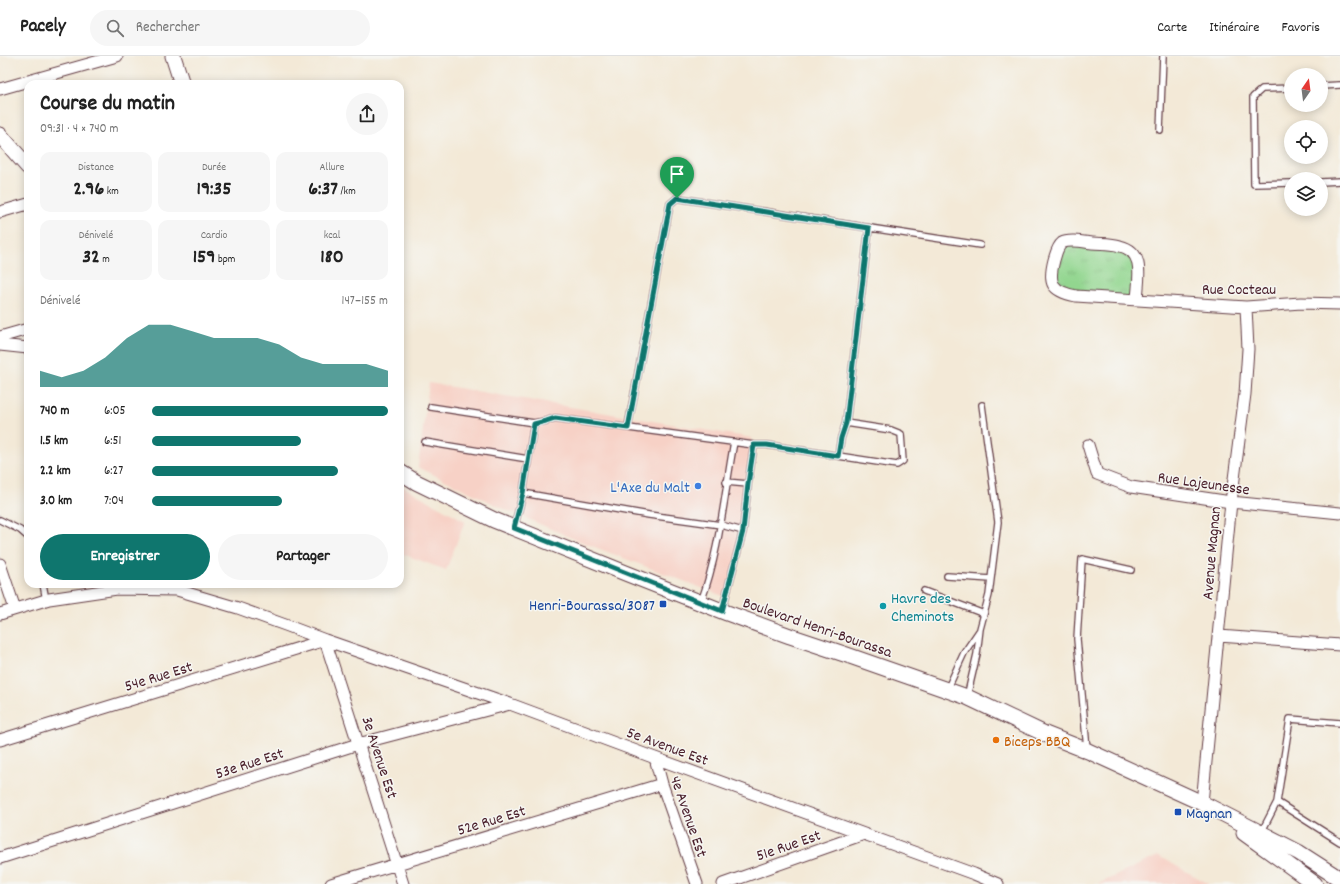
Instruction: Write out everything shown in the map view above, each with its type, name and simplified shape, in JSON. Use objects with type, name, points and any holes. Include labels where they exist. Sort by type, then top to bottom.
[{"type":"main road","points":[[174,56],[181,80]]},
{"type":"main road","points":[[0,135],[24,162]]},
{"type":"main road","name":"Boulevard Henri-Bourassa","points":[[404,474],[416,482],[494,520],[700,603],[966,697],[1045,734],[1088,751],[1202,803],[1298,852],[1340,879]]},
{"type":"main road","name":"Boulevard Henri-Bourassa","points":[[1202,803],[1316,884]]},
{"type":"street","points":[[32,80],[117,56]]},
{"type":"street","points":[[0,89],[24,82]]},
{"type":"street","points":[[0,212],[24,205]]},
{"type":"street","name":"Rue Cocteau","points":[[1138,300],[1139,265],[1136,255],[1130,249],[1119,245],[1071,241],[1063,243],[1057,249],[1050,274],[1052,284],[1064,294],[1076,296],[1138,300],[1246,306],[1301,303],[1340,304]]},
{"type":"street","name":"Avenue Magnan","points":[[1202,803],[1231,502],[1245,394],[1248,349],[1246,306]]},
{"type":"street","points":[[0,337],[24,330]]},
{"type":"street","points":[[0,345],[24,348]]},
{"type":"street","name":"Rue Lajeunesse","points":[[1088,445],[1097,474],[1131,487],[1231,502],[1340,513]]},
{"type":"street","points":[[0,564],[15,609]]},
{"type":"street","name":"5e Avenue Est","points":[[0,614],[46,600],[117,589],[177,590],[238,608],[325,640],[510,704],[998,884]]},
{"type":"street","points":[[1219,636],[1340,645]]},
{"type":"street","name":"54e Rue Est","points":[[0,740],[325,640]]},
{"type":"street","name":"3e Avenue Est","points":[[325,640],[404,884]]},
{"type":"street","name":"53e Rue Est","points":[[0,858],[358,744],[510,704]]},
{"type":"street","name":"4e Avenue Est","points":[[655,758],[662,784],[697,884]]},
{"type":"street","name":"52e Rue Est","points":[[330,884],[662,784]]},
{"type":"street","name":"51e Rue Est","points":[[723,884],[864,834]]},
{"type":"lane","points":[[1160,130],[1163,56]]},
{"type":"lane","points":[[1328,86],[1340,85]]},
{"type":"lane","points":[[1284,88],[1262,89],[1252,96],[1254,184],[1284,183]]},
{"type":"lane","points":[[1328,182],[1340,181]]},
{"type":"lane","points":[[628,428],[670,204],[677,198],[980,245]]},
{"type":"lane","points":[[838,456],[841,438],[846,423],[869,228]]},
{"type":"lane","points":[[966,697],[977,654],[980,629],[989,595],[998,522],[982,405]]},
{"type":"lane","points":[[431,407],[534,424],[555,418],[754,445],[767,445],[897,465],[903,461],[901,434],[891,430],[846,423]]},
{"type":"lane","points":[[514,528],[523,493],[534,424]]},
{"type":"lane","points":[[424,442],[528,459]]},
{"type":"lane","points":[[700,603],[709,580],[721,525],[726,482],[734,442]]},
{"type":"lane","points":[[722,611],[743,531],[754,445]]},
{"type":"lane","points":[[726,482],[748,484]]},
{"type":"lane","points":[[523,493],[650,515],[721,525],[743,531]]},
{"type":"lane","points":[[0,520],[24,534]]},
{"type":"lane","points":[[1088,751],[1077,639],[1082,559],[1131,570]]},
{"type":"lane","points":[[947,576],[991,579]]},
{"type":"lane","points":[[44,588],[46,600]]},
{"type":"lane","points":[[924,591],[984,614]]},
{"type":"lane","points":[[948,690],[964,653],[980,629]]},
{"type":"lane","points":[[1261,833],[1278,802],[1290,719],[1340,723]]},
{"type":"lane","points":[[1278,802],[1340,842]]},
{"type":"shaded area","points":[[429,383],[752,438],[742,546],[728,598],[579,541],[498,506],[418,467]]},
{"type":"shaded area","points":[[404,487],[465,521],[446,570],[404,554]]},
{"type":"shaded area","points":[[1158,856],[1209,884],[1098,884]]},
{"type":"green space","points":[[1063,243],[1119,245],[1136,255],[1137,300],[1076,296],[1052,283]]},
{"type":"place","name":"L'Axe du Malt","points":[[698,486]]},
{"type":"place","name":"Henri-Bourassa/3087","points":[[663,604]]},
{"type":"place","name":"Havre des Cheminots","points":[[883,606]]},
{"type":"place","name":"Biceps BBQ","points":[[996,740]]},
{"type":"place","name":"Magnan","points":[[1178,812]]},
{"type":"route","points":[[677,198],[869,228],[846,423],[841,438],[838,456],[767,445],[754,445],[743,531],[722,611],[514,528],[523,493],[534,424],[555,418],[628,428],[670,204],[677,198]]}]
